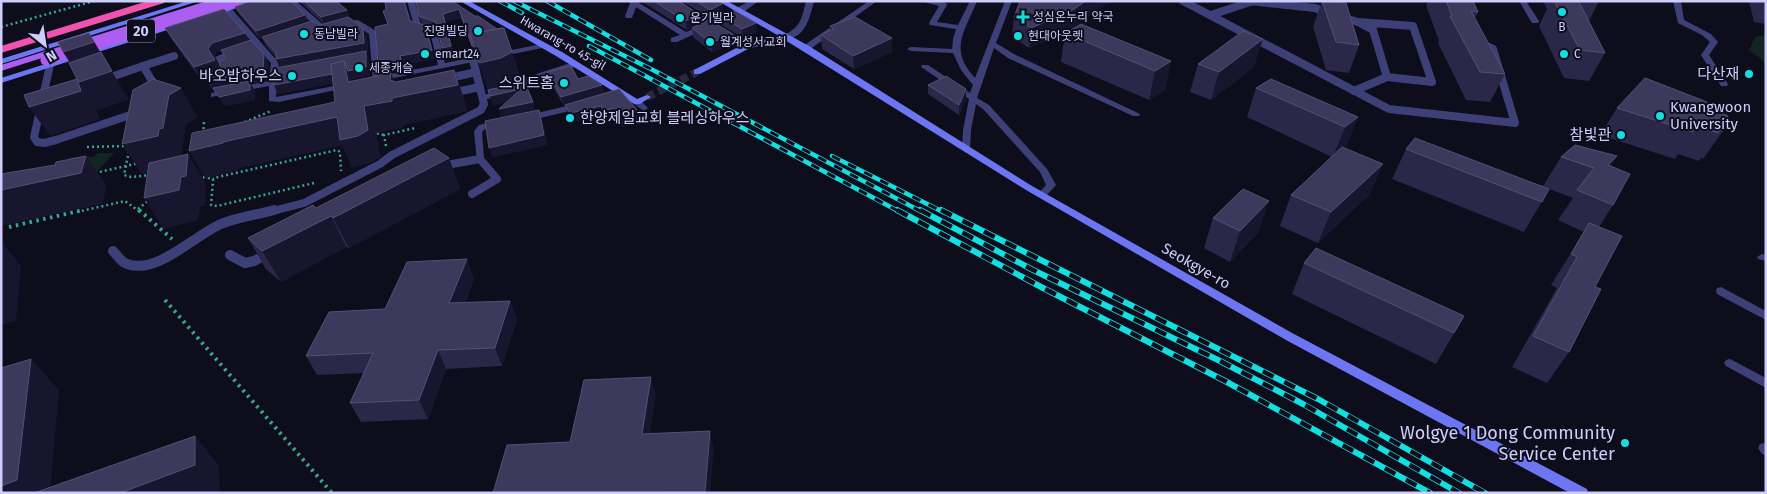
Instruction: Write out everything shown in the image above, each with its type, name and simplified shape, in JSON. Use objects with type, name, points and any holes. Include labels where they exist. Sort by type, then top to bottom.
[{"type":"highway","points":[[1,41],[133,1]]},
{"type":"highway","points":[[1,50],[160,1]]},
{"type":"main road","name":"20","points":[[1,68],[47,60],[217,1]]},
{"type":"main road","name":"20","points":[[1,74],[236,1]]},
{"type":"street","points":[[1,62],[196,1]]},
{"type":"street","points":[[227,9],[236,1]]},
{"type":"street","points":[[1,81],[47,60],[252,1]]},
{"type":"street","points":[[292,1],[313,26],[324,30],[356,22],[373,33],[376,79]]},
{"type":"street","points":[[411,1],[418,27],[434,32],[442,66]]},
{"type":"street","name":"Hwarang-ro 45-gil","points":[[463,1],[574,64],[619,95],[641,105],[647,97]]},
{"type":"street","points":[[673,1],[747,46]]},
{"type":"street","name":"Seokgye-ro","points":[[720,1],[806,48],[1042,195],[1290,337],[1582,493]]},
{"type":"street","points":[[674,40],[739,11],[756,1]]},
{"type":"street","points":[[696,72],[747,46],[787,37],[798,32],[803,26],[809,4],[819,1]]},
{"type":"street","points":[[806,48],[874,1]]},
{"type":"street","points":[[924,1],[943,5],[933,23],[961,28]]},
{"type":"street","points":[[974,1],[958,34],[955,51],[968,77],[978,85]]},
{"type":"street","points":[[966,148],[965,127],[978,85],[1009,1]]},
{"type":"street","points":[[1522,1],[1535,21]]},
{"type":"street","points":[[1677,1],[1681,21],[1711,36],[1714,42],[1705,55],[1724,84]]},
{"type":"street","points":[[630,16],[633,2],[686,34]]},
{"type":"street","points":[[227,9],[255,45],[275,63],[272,98],[276,100],[358,83]]},
{"type":"street","points":[[993,44],[1011,56],[1136,114]]},
{"type":"street","points":[[226,67],[219,57],[255,45]]},
{"type":"street","points":[[367,81],[542,46]]},
{"type":"street","points":[[911,49],[955,51]]},
{"type":"street","points":[[366,56],[375,54]]},
{"type":"street","points":[[483,98],[508,92],[542,75],[574,64]]},
{"type":"street","points":[[925,66],[986,107],[1044,171],[1051,185],[1042,195]]},
{"type":"street","points":[[275,73],[284,72]]},
{"type":"street","points":[[214,96],[274,83]]},
{"type":"street","points":[[523,118],[589,103]]},
{"type":"street","points":[[480,159],[478,131],[482,127],[504,122]]},
{"type":"street","points":[[1721,291],[1766,316]]},
{"type":"street","points":[[1730,363],[1766,384]]},
{"type":"lane","points":[[1183,1],[1389,109],[1515,122],[1493,49],[1478,42],[1475,34]]},
{"type":"lane","points":[[1210,15],[1250,1],[1315,8],[1358,22],[1373,30],[1387,77]]},
{"type":"lane","points":[[1354,90],[1387,77],[1432,82],[1413,26],[1358,22]]},
{"type":"lane","points":[[95,82],[174,56]]},
{"type":"lane","points":[[47,60],[42,100],[34,137],[37,142],[44,143],[56,140],[151,108]]},
{"type":"lane","points":[[113,251],[127,264],[141,265],[165,258],[222,223],[313,200],[380,164],[392,155],[479,112],[484,106],[473,60]]},
{"type":"lane","points":[[143,66],[162,98]]},
{"type":"lane","points":[[440,80],[476,72]]},
{"type":"lane","points":[[442,95],[480,87]]},
{"type":"lane","points":[[42,100],[51,97]]},
{"type":"lane","points":[[436,168],[480,159],[496,179],[472,194]]},
{"type":"lane","points":[[230,255],[240,263],[245,264],[277,248]]},
{"type":"path","points":[[1,27],[94,1]]},
{"type":"path","points":[[237,125],[250,118],[278,109]]},
{"type":"path","points":[[202,143],[204,122]]},
{"type":"path","points":[[365,131],[384,135]]},
{"type":"path","points":[[203,134],[210,133]]},
{"type":"path","points":[[86,147],[127,147],[129,148],[124,175],[127,177],[154,175]]},
{"type":"path","points":[[189,174],[214,179],[337,150],[340,152],[341,176]]},
{"type":"path","points":[[95,173],[144,162]]},
{"type":"path","points":[[214,179],[211,203],[214,206],[322,181]]},
{"type":"path","points":[[138,209],[152,197]]},
{"type":"path","points":[[9,227],[121,202],[129,202],[182,248]]},
{"type":"path","points":[[165,300],[332,493]]},
{"type":"green space","points":[[1766,35],[1766,63],[1749,50],[1755,37]]},
{"type":"green space","points":[[98,153],[114,153],[93,176],[52,176],[71,157],[94,157]]},
{"type":"building","points":[[252,1],[291,1],[305,15],[256,31],[235,7]]},
{"type":"building","points":[[304,1],[336,1],[347,10],[321,17]]},
{"type":"building","points":[[385,1],[404,1],[410,21],[425,25],[432,50],[400,56],[401,60],[378,65],[375,27],[388,24],[383,11],[386,10]]},
{"type":"building","points":[[416,1],[452,1],[497,29],[470,34],[474,45],[472,46],[459,9],[443,14],[451,46],[442,48],[436,22],[419,16]]},
{"type":"building","points":[[654,1],[679,1],[700,15],[685,21]]},
{"type":"building","points":[[696,1],[718,1],[722,4],[710,10]]},
{"type":"building","points":[[1020,1],[1086,1],[1071,11],[1031,28],[1014,17]]},
{"type":"building","points":[[1322,1],[1346,3],[1359,45],[1336,42]]},
{"type":"building","points":[[1446,1],[1473,1],[1478,12],[1471,11],[1505,74],[1480,72],[1450,16],[1452,16]]},
{"type":"building","points":[[1554,1],[1579,2],[1605,53],[1580,50]]},
{"type":"building","points":[[224,9],[245,33],[212,43],[208,49],[215,60],[194,67],[165,28]]},
{"type":"building","points":[[733,10],[756,23],[742,29],[719,15]]},
{"type":"building","points":[[348,17],[363,29],[364,43],[276,59],[276,53],[262,37],[312,21],[320,25]]},
{"type":"building","points":[[855,17],[892,38],[853,56],[821,35],[834,29],[830,26]]},
{"type":"building","points":[[709,20],[733,34],[711,43],[692,28]]},
{"type":"building","points":[[1081,24],[1171,61],[1155,71],[1065,33]]},
{"type":"building","points":[[504,28],[512,52],[501,58],[479,63],[470,34]]},
{"type":"building","points":[[1243,31],[1263,39],[1219,72],[1198,64]]},
{"type":"building","points":[[89,33],[94,42],[63,52],[58,42]]},
{"type":"building","points":[[251,40],[264,54],[263,71],[209,81],[205,76],[221,68],[219,62],[226,58],[221,50]]},
{"type":"building","points":[[366,51],[366,67],[348,71],[344,61],[331,64],[332,74],[274,85],[276,68]]},
{"type":"building","points":[[101,52],[112,71],[79,82],[69,63]]},
{"type":"building","points":[[344,61],[348,82],[391,73],[390,80],[396,82],[454,70],[458,85],[392,98],[392,101],[364,106],[368,130],[358,136],[340,140],[337,117],[189,151],[192,133],[335,102],[331,64]]},
{"type":"building","points":[[571,66],[578,79],[588,76],[602,85],[561,97],[548,72]]},
{"type":"building","points":[[946,76],[966,89],[959,105],[928,85]]},
{"type":"building","points":[[1645,78],[1707,102],[1706,105],[1724,110],[1722,113],[1728,116],[1723,131],[1720,130],[1718,133],[1696,126],[1693,132],[1617,108]]},
{"type":"building","points":[[77,79],[81,91],[29,107],[24,95]]},
{"type":"building","points":[[153,79],[181,88],[169,95],[163,128],[159,129],[158,136],[122,144],[133,90]]},
{"type":"building","points":[[1271,79],[1358,117],[1345,127],[1256,88]]},
{"type":"building","points":[[521,80],[524,87],[526,85],[533,102],[499,109],[521,89],[490,96],[488,90],[514,84]]},
{"type":"building","points":[[250,81],[250,90],[219,97],[213,88]]},
{"type":"building","points":[[619,89],[638,111],[621,117],[614,108],[604,111],[601,106],[570,113],[565,105]]},
{"type":"building","points":[[539,110],[544,135],[489,148],[485,121]]},
{"type":"building","points":[[1415,138],[1549,189],[1542,202],[1406,149]]},
{"type":"building","points":[[1575,145],[1617,156],[1608,165],[1630,174],[1613,205],[1577,190],[1594,168],[1561,157]]},
{"type":"building","points":[[1342,147],[1383,164],[1331,212],[1291,195]]},
{"type":"building","points":[[434,148],[449,158],[333,218],[331,216],[262,251],[248,238],[313,205],[316,208]]},
{"type":"building","points":[[188,154],[186,176],[181,177],[179,190],[144,198],[149,163]]},
{"type":"building","points":[[86,156],[81,173],[1,190],[1,174],[55,165],[56,162]]},
{"type":"building","points":[[1243,189],[1269,201],[1240,231],[1213,218]]},
{"type":"building","points":[[1589,223],[1622,236],[1595,287],[1601,289],[1569,352],[1533,336],[1577,257],[1571,254]]},
{"type":"building","points":[[1316,248],[1464,316],[1454,333],[1304,263]]},
{"type":"building","points":[[467,259],[449,303],[510,301],[495,348],[438,350],[419,400],[350,403],[373,353],[306,356],[329,312],[385,309],[407,262]]},
{"type":"building","points":[[31,359],[17,480],[1,486],[1,368]]},
{"type":"building","points":[[651,377],[642,434],[710,431],[705,492],[493,493],[507,445],[570,442],[584,380]]},
{"type":"building","points":[[195,436],[195,465],[120,493],[34,493]]},
{"type":"tunnel","points":[[647,97],[697,72]]},
{"type":"railway","points":[[500,1],[522,13]]},
{"type":"railway","points":[[514,1],[651,69],[922,212]]},
{"type":"railway","points":[[547,1],[651,60]]},
{"type":"railway","points":[[589,46],[900,212]]},
{"type":"railway","points":[[832,156],[943,212]]},
{"type":"railway","points":[[897,210],[1043,288],[1225,381],[1430,493]]},
{"type":"railway","points":[[920,210],[1033,270],[1218,360],[1303,404],[1459,493]]},
{"type":"railway","points":[[941,210],[1318,399],[1485,493]]},
{"type":"place","name":"B","points":[[1562,12]]},
{"type":"place","name":"성심온누리 약국","points":[[1023,17]]},
{"type":"place","name":"운기빌라","points":[[680,18]]},
{"type":"place","name":"진명빌딩","points":[[478,31]]},
{"type":"place","name":"동남빌라","points":[[304,34]]},
{"type":"place","name":"현대아웃렛","points":[[1018,36]]},
{"type":"place","name":"월계성서교회","points":[[710,42]]},
{"type":"place","name":"emart24","points":[[425,54]]},
{"type":"place","name":"C","points":[[1564,54]]},
{"type":"place","name":"세종캐슬","points":[[359,68]]},
{"type":"place","name":"다산재","points":[[1749,74]]},
{"type":"place","name":"바오밥하우스","points":[[292,76]]},
{"type":"place","name":"스위트홈","points":[[564,83]]},
{"type":"place","name":"Kwangwoon University","points":[[1660,116]]},
{"type":"place","name":"한양제일교회 블레싱하우스","points":[[570,118]]},
{"type":"place","name":"참빛관","points":[[1621,135]]},
{"type":"place","name":"Wolgye 1 Dong Community Service Center","points":[[1625,443]]}]
